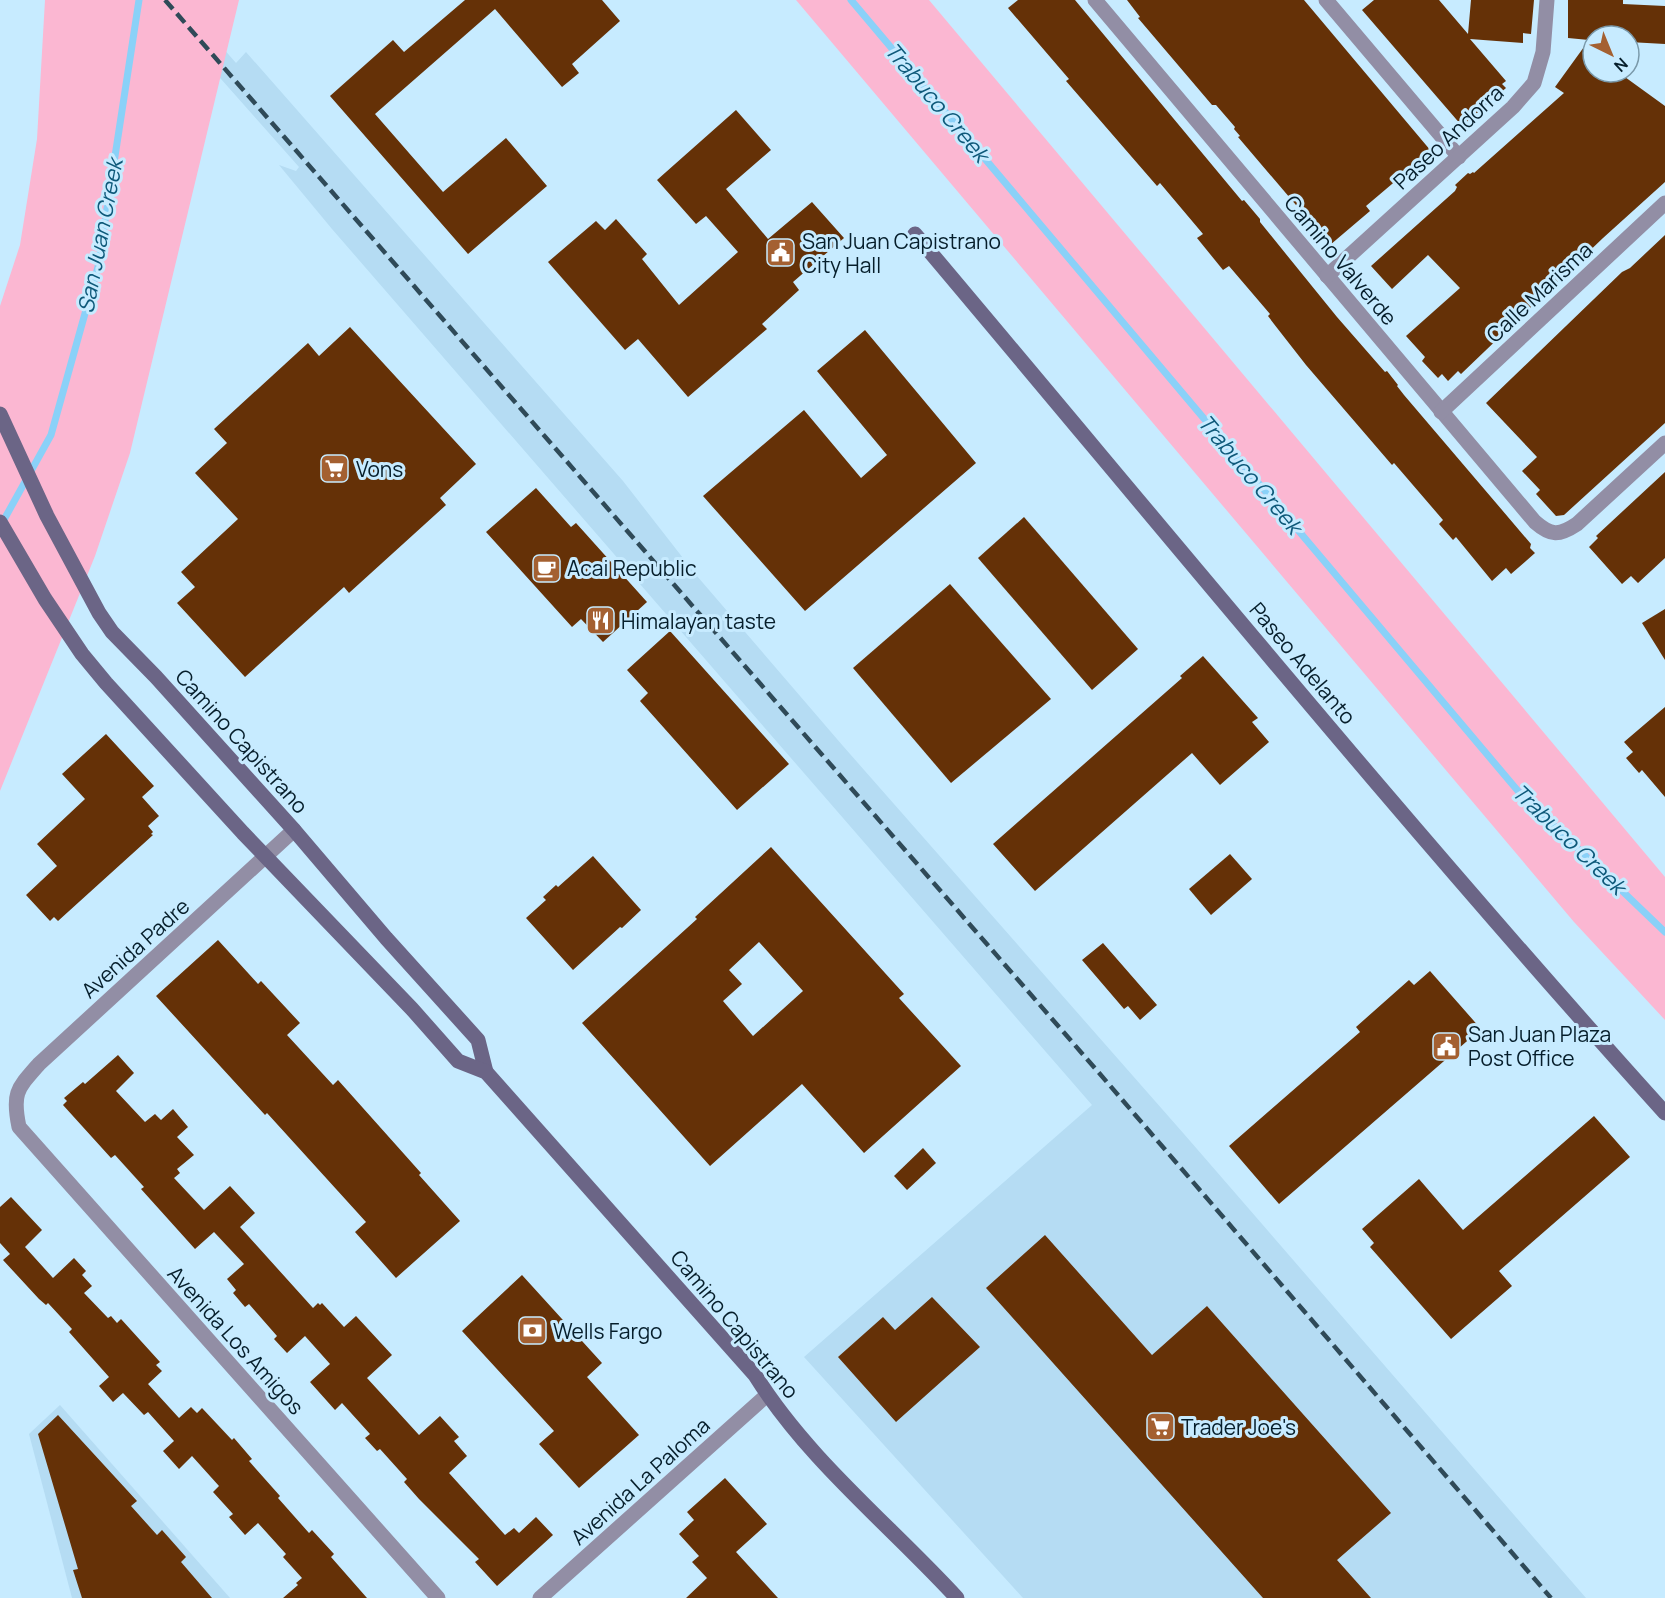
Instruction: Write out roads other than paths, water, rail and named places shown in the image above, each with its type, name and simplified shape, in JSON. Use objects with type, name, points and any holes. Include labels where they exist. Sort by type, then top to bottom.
[{"type":"main road","name":"Paseo Adelanto","points":[[915,234],[1312,707],[1566,1003],[1665,1113]]},
{"type":"main road","name":"Camino Capistrano","points":[[0,414],[47,516],[99,613],[112,632],[294,830],[386,939],[478,1040],[486,1072]]},
{"type":"main road","name":"Camino Capistrano","points":[[0,522],[45,599],[82,654],[106,683],[458,1061],[486,1072],[755,1375],[767,1395],[829,1468],[957,1598]]},
{"type":"street","name":"Camino Valverde","points":[[1095,0],[1441,412],[1544,530],[1552,533],[1563,532],[1577,524],[1665,443]]},
{"type":"street","points":[[1326,0],[1459,157]]},
{"type":"street","name":"Paseo Andorra","points":[[1327,276],[1513,107],[1534,83],[1543,52],[1547,0]]},
{"type":"street","name":"Calle Marisma","points":[[1441,412],[1665,203]]},
{"type":"street","name":"Avenida Padre","points":[[14,1103],[22,1083],[39,1064],[294,830]]},
{"type":"street","name":"Avenida Los Amigos","points":[[14,1103],[19,1127],[438,1598]]},
{"type":"street","name":"Avenida La Paloma","points":[[540,1598],[767,1395]]},
{"type":"waterway","name":"San Juan Creek","points":[[1,525],[51,435],[98,267],[139,0]]},
{"type":"waterway","name":"Trabuco Creek","points":[[851,0],[1518,791],[1665,932]]},
{"type":"railway","points":[[165,0],[1100,1074],[1551,1598]]},
{"type":"place","name":"San Juan Capistrano City Hall","points":[[781,253]]},
{"type":"place","name":"Vons","points":[[335,469]]},
{"type":"place","name":"Acai Republic","points":[[546,568]]},
{"type":"place","name":"Himalayan taste","points":[[600,621]]},
{"type":"place","name":"San Juan Plaza Post Office","points":[[1447,1046]]},
{"type":"place","name":"Wells Fargo","points":[[532,1331]]},
{"type":"place","name":"Trader Joe's","points":[[1160,1427]]}]
